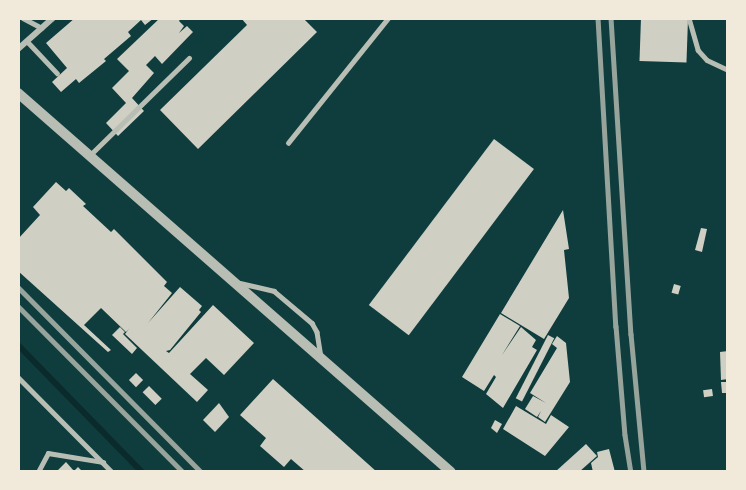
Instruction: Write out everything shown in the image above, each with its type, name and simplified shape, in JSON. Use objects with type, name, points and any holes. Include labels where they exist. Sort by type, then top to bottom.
[{"type":"street","points":[[18,49],[53,18]]},
{"type":"street","points":[[18,93],[451,472]]},
{"type":"lane","points":[[23,18],[42,28]]},
{"type":"lane","points":[[288,143],[388,18]]},
{"type":"lane","points":[[689,18],[698,50],[707,60],[728,70]]},
{"type":"lane","points":[[27,41],[57,73]]},
{"type":"lane","points":[[89,156],[189,58]]},
{"type":"lane","points":[[234,282],[268,289],[283,297],[315,327],[321,357]]},
{"type":"lane","points":[[18,378],[112,472]]},
{"type":"lane","points":[[38,472],[48,453],[103,462]]},
{"type":"building","points":[[75,18],[154,18],[145,25],[141,20],[128,32],[131,36],[104,59],[106,61],[79,83],[76,79],[61,92],[52,82],[67,68],[46,43]]},
{"type":"building","points":[[160,18],[181,18],[179,21],[184,26],[179,33],[187,26],[193,32],[162,64],[155,56],[146,65],[154,73],[132,98],[144,111],[118,136],[106,123],[126,103],[112,88],[129,71],[117,59]]},
{"type":"building","points":[[241,18],[303,18],[317,32],[198,149],[160,110],[247,25]]},
{"type":"building","points":[[641,18],[688,20],[686,63],[639,61]]},
{"type":"building","points":[[494,139],[534,169],[409,335],[369,305]]},
{"type":"building","points":[[56,182],[66,191],[69,188],[86,204],[83,206],[111,232],[114,229],[167,282],[164,286],[172,293],[148,323],[180,287],[202,306],[199,310],[201,312],[170,350],[166,351],[169,353],[213,305],[254,343],[224,375],[206,358],[190,374],[208,390],[197,402],[125,334],[129,329],[126,332],[101,308],[84,325],[111,350],[108,352],[18,271],[18,239],[40,215],[33,207]]},
{"type":"building","points":[[563,210],[569,249],[564,250],[569,298],[544,339],[501,313]]},
{"type":"building","points":[[701,228],[707,229],[702,252],[695,250]]},
{"type":"building","points":[[674,284],[681,286],[678,295],[672,293]]},
{"type":"building","points":[[500,314],[520,326],[502,355],[521,327],[536,340],[532,347],[537,350],[503,408],[486,394],[496,377],[494,375],[484,391],[462,377]]},
{"type":"building","points":[[120,327],[125,332],[123,334],[137,348],[132,354],[112,335]]},
{"type":"building","points":[[548,335],[554,338],[522,401],[516,398]]},
{"type":"building","points":[[557,336],[566,343],[570,382],[545,422],[538,417],[541,411],[537,417],[525,409],[533,396],[546,403],[530,393],[557,348],[552,344]]},
{"type":"building","points":[[728,351],[728,379],[721,380],[720,352]]},
{"type":"building","points":[[136,373],[143,380],[136,387],[129,380]]},
{"type":"building","points":[[273,379],[377,472],[306,472],[291,459],[284,467],[260,446],[266,438],[240,415]]},
{"type":"building","points":[[721,382],[728,382],[728,393],[722,393]]},
{"type":"building","points":[[149,386],[162,399],[155,405],[143,392]]},
{"type":"building","points":[[712,389],[713,396],[704,397],[703,390]]},
{"type":"building","points":[[219,403],[229,417],[215,432],[203,420]]},
{"type":"building","points":[[516,406],[546,424],[551,415],[569,427],[545,456],[503,429]]},
{"type":"building","points":[[495,420],[502,424],[497,433],[491,428]]},
{"type":"building","points":[[586,444],[597,456],[579,472],[555,472]]},
{"type":"building","points":[[609,449],[615,472],[593,472],[591,463],[598,457],[597,452]]},
{"type":"building","points":[[66,462],[74,471],[78,467],[83,472],[56,472]]},
{"type":"waterway","points":[[18,345],[142,472]]},
{"type":"railway","points":[[598,18],[616,326],[625,435],[631,472]]},
{"type":"railway","points":[[611,18],[631,334],[644,472]]},
{"type":"railway","points":[[18,287],[201,472]]},
{"type":"railway","points":[[18,306],[183,472]]}]
